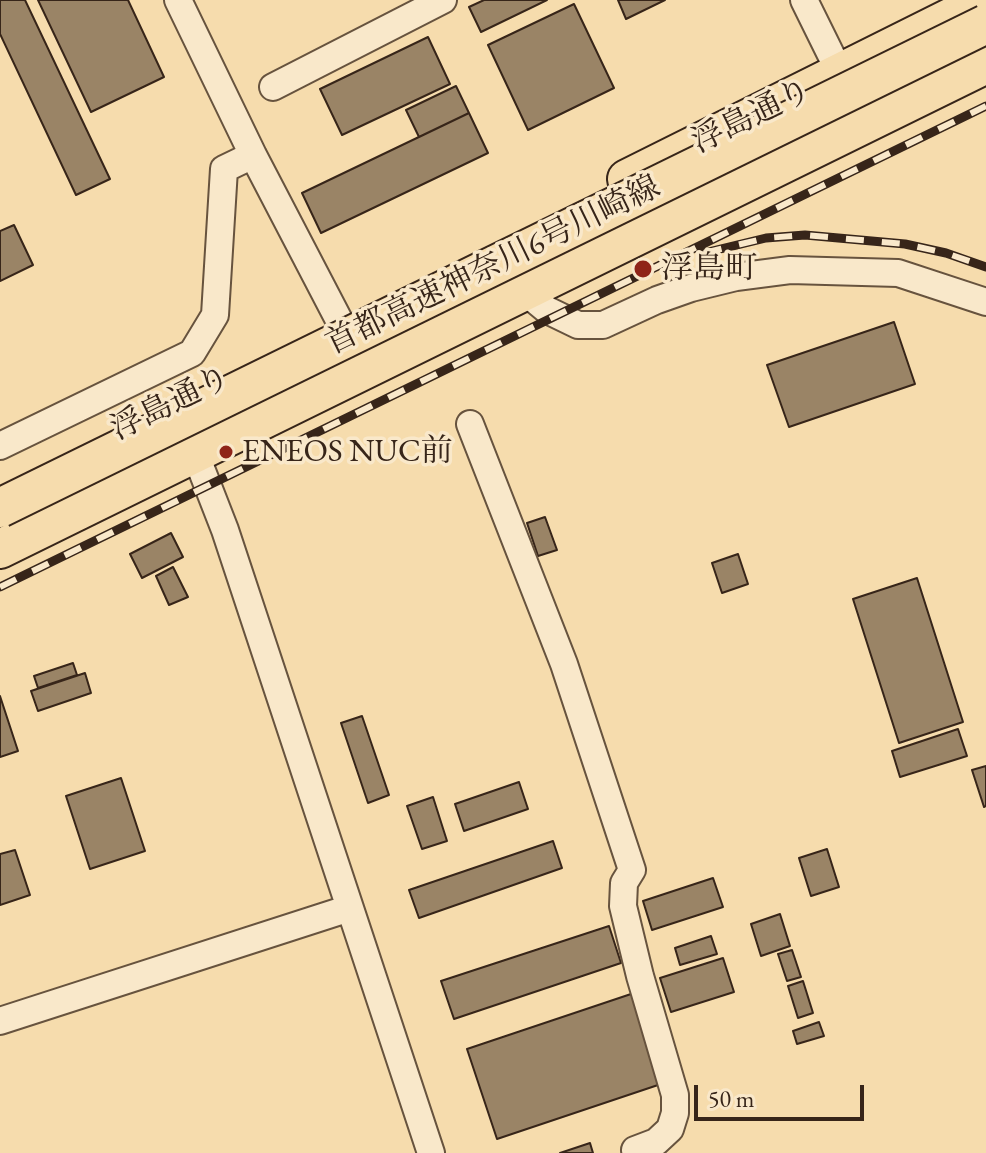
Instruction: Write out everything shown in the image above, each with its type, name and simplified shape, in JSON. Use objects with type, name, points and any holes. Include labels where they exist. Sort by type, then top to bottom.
[{"type":"highway","name":"浮島通り","points":[[0,488],[986,0]]},
{"type":"highway","name":"首都高速神奈川6号川崎線","points":[[0,508],[986,24]]},
{"type":"highway","name":"首都高速神奈川6号川崎線","points":[[0,529],[986,49]]},
{"type":"highway","name":"浮島通り","points":[[0,549],[986,64]]},
{"type":"street","points":[[178,0],[253,155],[340,322]]},
{"type":"street","points":[[273,87],[404,9],[443,0]]},
{"type":"street","points":[[804,0],[840,73]]},
{"type":"street","points":[[0,446],[192,353],[215,315],[224,169],[253,155]]},
{"type":"street","points":[[500,243],[524,291],[547,310],[578,325],[603,325],[691,288],[736,277],[790,270],[898,273],[986,302]]},
{"type":"street","points":[[470,424],[564,664],[632,870],[624,883],[623,906],[675,1095],[675,1113],[670,1129],[656,1142],[635,1150],[636,1153]]},
{"type":"street","points":[[195,453],[225,530],[431,1153]]},
{"type":"street","points":[[0,1021],[350,908]]},
{"type":"building","points":[[0,0],[25,0],[110,179],[76,195],[0,34]]},
{"type":"building","points":[[38,0],[128,0],[164,77],[91,112]]},
{"type":"building","points":[[484,0],[547,0],[481,32],[469,7]]},
{"type":"building","points":[[618,0],[665,0],[626,19]]},
{"type":"building","points":[[574,4],[614,88],[528,130],[488,45]]},
{"type":"building","points":[[428,37],[450,84],[342,135],[320,89]]},
{"type":"building","points":[[456,86],[469,113],[419,137],[406,110]]},
{"type":"building","points":[[469,113],[488,153],[321,233],[302,193]]},
{"type":"building","points":[[14,225],[33,265],[0,281],[0,231]]},
{"type":"building","points":[[894,322],[915,384],[789,427],[767,365]]},
{"type":"building","points":[[545,517],[557,550],[538,556],[527,523]]},
{"type":"building","points":[[171,533],[183,557],[142,578],[130,554]]},
{"type":"building","points":[[738,554],[748,584],[722,593],[712,563]]},
{"type":"building","points":[[173,567],[188,597],[169,605],[156,576]]},
{"type":"building","points":[[917,578],[963,722],[899,743],[853,599]]},
{"type":"building","points":[[73,663],[77,675],[38,688],[34,676]]},
{"type":"building","points":[[85,673],[91,693],[38,711],[31,691]]},
{"type":"building","points":[[0,696],[18,751],[0,757]]},
{"type":"building","points":[[362,716],[389,795],[368,803],[341,723]]},
{"type":"building","points":[[958,729],[967,756],[900,777],[892,751]]},
{"type":"building","points":[[986,766],[986,806],[984,807],[972,770]]},
{"type":"building","points":[[121,778],[145,851],[90,869],[66,796]]},
{"type":"building","points":[[519,782],[528,809],[464,831],[455,804]]},
{"type":"building","points":[[433,797],[447,841],[422,849],[407,806]]},
{"type":"building","points":[[553,841],[562,868],[419,918],[409,890]]},
{"type":"building","points":[[827,849],[839,887],[811,896],[799,858]]},
{"type":"building","points":[[15,850],[30,895],[0,905],[0,854]]},
{"type":"building","points":[[713,878],[723,907],[652,930],[643,901]]},
{"type":"building","points":[[780,914],[790,946],[761,956],[751,924]]},
{"type":"building","points":[[609,926],[621,963],[454,1019],[441,981]]},
{"type":"building","points":[[711,936],[717,954],[680,965],[675,948]]},
{"type":"building","points":[[792,950],[801,977],[787,981],[778,954]]},
{"type":"building","points":[[723,958],[734,992],[671,1012],[660,978]]},
{"type":"building","points":[[803,981],[813,1013],[798,1018],[788,986]]},
{"type":"building","points":[[634,993],[664,1083],[497,1139],[467,1049]]},
{"type":"building","points":[[819,1022],[824,1036],[797,1044],[793,1031]]},
{"type":"building","points":[[590,1143],[593,1153],[560,1153]]},
{"type":"railway","points":[[0,587],[986,106]]},
{"type":"railway","points":[[704,253],[766,238],[805,235],[905,244],[946,253],[986,267]]},
{"type":"place","name":"浮島町","points":[[643,269]]},
{"type":"place","name":"ENEOS NUC前","points":[[226,452]]}]
